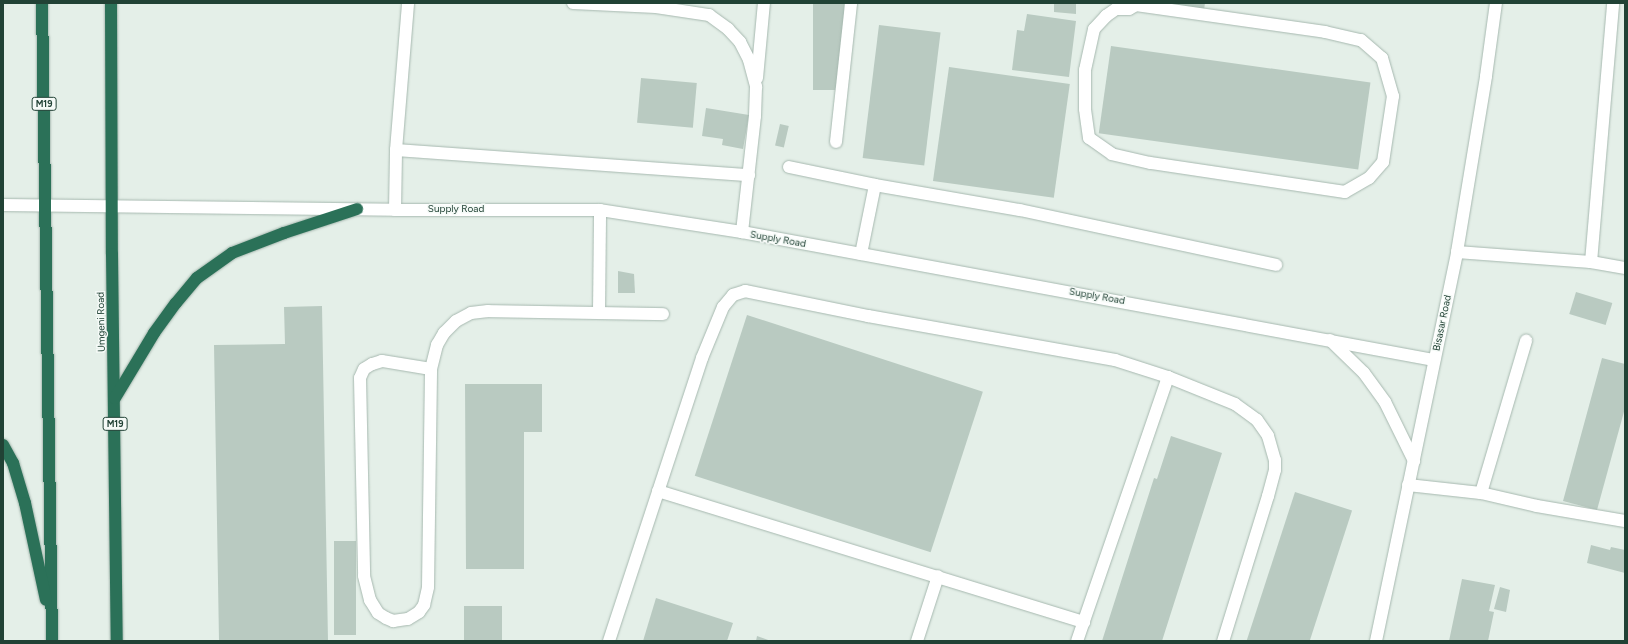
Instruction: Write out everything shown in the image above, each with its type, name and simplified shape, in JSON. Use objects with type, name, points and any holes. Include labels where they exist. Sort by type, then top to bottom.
[{"type":"highway","name":"M19","points":[[42,3],[52,635]]},
{"type":"highway","name":"Umgeni Road","points":[[111,3],[117,641]]},
{"type":"highway","points":[[115,398],[154,333],[176,303],[198,278],[232,254],[284,233],[357,209]]},
{"type":"highway","points":[[3,445],[12,463],[25,503],[52,635]]},
{"type":"street","points":[[395,210],[396,150],[408,3]]},
{"type":"street","points":[[573,3],[656,8],[709,15],[728,29],[740,42],[750,60],[756,87]]},
{"type":"street","points":[[742,232],[749,175],[764,3]]},
{"type":"street","points":[[836,142],[851,3]]},
{"type":"street","name":"Bisasar Road","points":[[1376,641],[1457,252],[1478,130],[1496,3]]},
{"type":"street","points":[[1591,262],[1613,3]]},
{"type":"street","points":[[1136,5],[1325,32],[1361,40],[1382,58],[1393,96],[1382,162],[1369,178],[1345,192],[1150,163],[1112,154],[1089,138],[1085,109],[1085,70],[1094,29],[1106,16],[1116,9],[1130,6],[1136,5]]},
{"type":"street","points":[[396,150],[749,175]]},
{"type":"street","points":[[789,167],[875,185],[1020,210],[1276,265]]},
{"type":"street","points":[[861,254],[875,185]]},
{"type":"street","name":"Supply Road","points":[[3,205],[395,210],[600,210],[742,232],[1329,339],[1434,360]]},
{"type":"street","points":[[599,313],[600,210]]},
{"type":"street","points":[[1457,252],[1591,262],[1625,268]]},
{"type":"street","points":[[610,641],[702,358],[723,307],[733,295],[746,291],[868,316],[1115,360],[1168,376],[1235,404],[1256,420],[1268,436],[1275,460],[1275,470],[1223,641]]},
{"type":"street","points":[[431,369],[382,361],[364,369],[360,378],[364,576],[370,600],[378,613],[393,621],[408,619],[419,612],[424,605],[428,587],[431,369],[437,346],[444,333],[456,321],[471,313],[663,314]]},
{"type":"street","points":[[1329,339],[1355,363],[1382,397],[1395,419],[1414,461]]},
{"type":"street","points":[[1482,494],[1526,341]]},
{"type":"street","points":[[1077,641],[1168,376]]},
{"type":"street","points":[[1408,485],[1482,494],[1537,506],[1625,520]]},
{"type":"street","points":[[658,492],[938,576],[1084,622]]},
{"type":"street","points":[[917,641],[938,576]]},
{"type":"building","points":[[813,3],[844,3],[844,90],[813,90]]},
{"type":"building","points":[[1054,3],[1076,3],[1076,14],[1054,12]]},
{"type":"building","points":[[1160,3],[1205,3],[1204,10]]},
{"type":"building","points":[[1027,14],[1076,21],[1069,77],[1012,70],[1017,30],[1024,31]]},
{"type":"building","points":[[879,25],[941,33],[924,166],[863,158]]},
{"type":"building","points":[[1111,46],[1370,82],[1358,170],[1099,133]]},
{"type":"building","points":[[949,67],[1070,84],[1054,198],[933,181]]},
{"type":"building","points":[[641,78],[697,83],[693,128],[637,123]]},
{"type":"building","points":[[706,108],[749,115],[743,149],[722,145],[723,139],[702,136]]},
{"type":"building","points":[[780,124],[789,126],[784,147],[775,145]]},
{"type":"building","points":[[618,271],[634,274],[635,293],[618,293]]},
{"type":"building","points":[[1576,292],[1612,303],[1606,325],[1569,314]]},
{"type":"building","points":[[322,306],[328,641],[219,641],[214,345],[285,344],[284,307]]},
{"type":"building","points":[[747,315],[983,392],[931,552],[695,476]]},
{"type":"building","points":[[1602,358],[1625,364],[1625,408],[1597,510],[1563,501]]},
{"type":"building","points":[[465,384],[542,384],[542,432],[524,432],[524,569],[466,569]]},
{"type":"building","points":[[1171,436],[1222,453],[1162,641],[1102,641],[1154,478],[1157,479]]},
{"type":"building","points":[[1295,492],[1352,511],[1310,641],[1247,640]]},
{"type":"building","points":[[334,541],[356,541],[356,635],[334,635]]},
{"type":"building","points":[[1591,545],[1610,550],[1611,547],[1625,550],[1625,573],[1587,563]]},
{"type":"building","points":[[1462,579],[1495,585],[1489,611],[1494,612],[1488,641],[1449,641]]},
{"type":"building","points":[[1500,587],[1510,590],[1506,612],[1494,609]]},
{"type":"building","points":[[656,598],[733,623],[727,641],[643,641]]},
{"type":"building","points":[[464,606],[502,606],[502,641],[464,641]]},
{"type":"building","points":[[757,636],[771,641],[756,641]]}]
